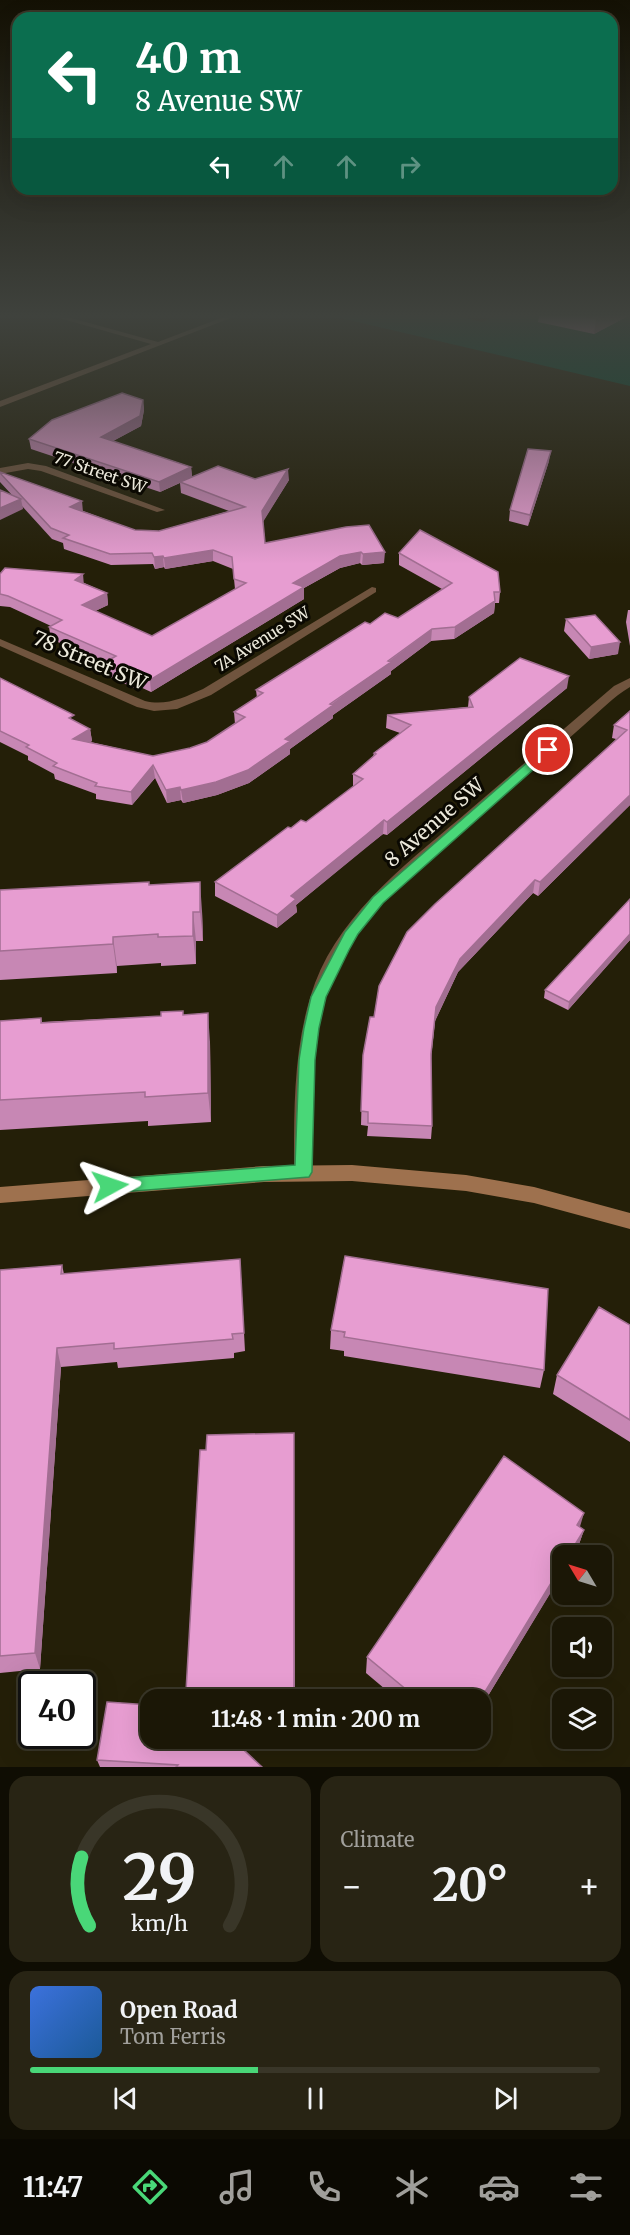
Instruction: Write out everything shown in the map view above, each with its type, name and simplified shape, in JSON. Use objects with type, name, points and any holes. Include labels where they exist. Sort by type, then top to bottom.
[{"type":"street","points":[[0,404],[15,398]]},
{"type":"street","name":"77 Street SW","points":[[0,471],[28,466],[49,470],[160,510]]},
{"type":"street","name":"7A Avenue SW","points":[[166,706],[188,701],[207,692],[372,590]]},
{"type":"street","name":"78 Street SW","points":[[0,642],[129,700],[154,707],[166,706]]},
{"type":"street","name":"8 Avenue SW","points":[[303,1172],[306,1071],[311,1028],[318,997],[352,932],[378,900],[407,872],[609,697],[630,682]]},
{"type":"street","points":[[0,1195],[303,1172],[399,1176],[466,1183],[544,1198],[630,1221]]},
{"type":"building","points":[[108,398],[143,400],[140,416],[101,437],[191,467],[159,482],[29,439],[52,420]]},
{"type":"building","points":[[528,449],[551,451],[530,515],[510,510]]},
{"type":"building","points":[[218,466],[255,479],[288,469],[262,511],[265,543],[346,527],[369,525],[385,552],[363,554],[361,552],[340,556],[293,583],[304,587],[150,680],[137,674],[133,676],[104,663],[116,656],[49,627],[62,620],[0,594],[0,574],[5,568],[83,574],[75,580],[107,593],[82,605],[152,636],[246,583],[234,579],[232,557],[213,550],[164,558],[163,556],[154,557],[152,553],[110,554],[63,538],[69,535],[51,528],[0,473],[82,501],[70,507],[135,530],[159,531],[245,507],[180,482]]},
{"type":"building","points":[[0,490],[21,499],[0,508]]},
{"type":"building","points":[[420,530],[498,572],[500,592],[494,592],[495,601],[455,627],[432,629],[388,661],[391,662],[330,704],[333,705],[285,739],[290,741],[248,770],[216,782],[181,790],[180,787],[166,790],[153,765],[131,792],[95,786],[97,783],[53,766],[57,763],[26,747],[29,745],[0,731],[0,678],[74,715],[69,718],[90,729],[73,739],[153,756],[207,742],[245,717],[234,712],[263,693],[256,690],[365,622],[370,624],[385,613],[398,618],[452,583],[399,553]]},
{"type":"building","points":[[595,615],[620,642],[591,647],[566,619]]},
{"type":"building","points":[[520,658],[569,676],[387,822],[384,820],[291,896],[296,899],[277,915],[215,882],[288,827],[291,828],[301,820],[306,822],[363,779],[353,774],[376,754],[374,753],[411,725],[387,715],[473,707],[469,697]]},
{"type":"building","points":[[630,711],[630,795],[540,882],[535,880],[460,959],[436,1007],[431,1054],[432,1126],[368,1123],[368,1112],[361,1111],[363,1055],[370,1017],[374,1017],[379,986],[407,932],[627,730],[614,725]]},
{"type":"building","points":[[149,882],[149,885],[200,882],[200,912],[193,912],[193,936],[158,937],[158,934],[113,937],[113,944],[0,951],[0,890]]},
{"type":"building","points":[[630,899],[630,934],[569,1002],[545,990]]},
{"type":"building","points":[[183,1011],[183,1015],[208,1013],[208,1093],[145,1097],[145,1092],[0,1100],[0,1021],[41,1018],[41,1023],[161,1016],[161,1012]]},
{"type":"building","points":[[345,1256],[548,1289],[544,1370],[344,1337],[345,1332],[331,1330]]},
{"type":"building","points":[[240,1259],[244,1333],[232,1334],[233,1339],[114,1349],[114,1343],[57,1348],[35,1653],[0,1656],[0,1270],[62,1265],[61,1274]]},
{"type":"building","points":[[599,1307],[630,1325],[630,1420],[557,1375]]},
{"type":"building","points":[[294,1433],[294,1689],[186,1689],[200,1450],[206,1450],[207,1435]]},
{"type":"building","points":[[504,1456],[584,1513],[577,1525],[584,1530],[575,1545],[552,1545],[552,1581],[487,1689],[406,1689],[367,1657]]},
{"type":"building","points":[[107,1702],[140,1704],[140,1749],[243,1749],[262,1767],[176,1767],[178,1765],[97,1760]]},
{"type":"route","points":[[110,1186],[303,1172],[307,1060],[311,1028],[318,997],[352,932],[378,900],[407,872],[548,750]]}]
